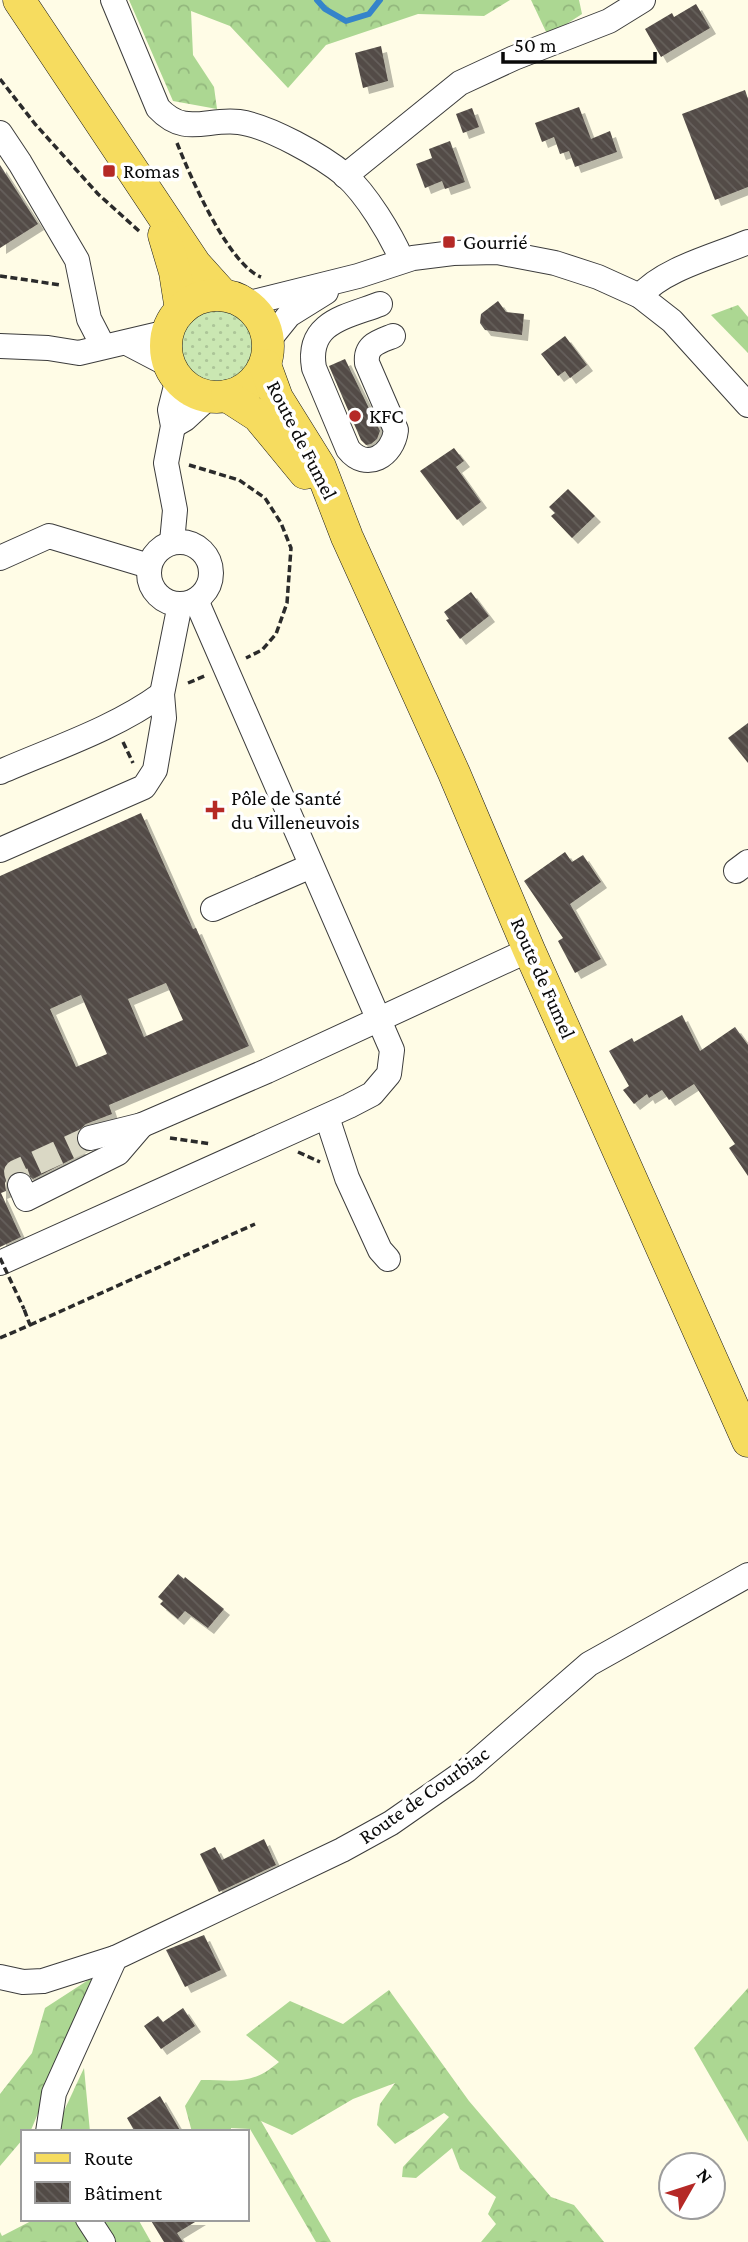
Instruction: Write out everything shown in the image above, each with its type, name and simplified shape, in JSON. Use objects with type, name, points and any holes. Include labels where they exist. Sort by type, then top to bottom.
[{"type":"main road","points":[[19,0],[195,264],[234,299],[256,313],[262,322],[266,353],[256,380],[243,390],[219,396],[187,387],[175,372],[167,350],[175,321],[175,272],[150,198]]},
{"type":"main road","points":[[175,321],[200,298],[234,299]]},
{"type":"main road","name":"Route de Fumel","points":[[266,353],[278,398],[320,467],[529,950],[748,1441]]},
{"type":"main road","name":"Route de Fumel","points":[[219,396],[258,416],[339,514]]},
{"type":"street","points":[[113,0],[159,108],[166,116],[176,123],[190,125],[236,121],[257,125],[292,141],[345,176],[379,217],[402,260]]},
{"type":"street","points":[[345,176],[460,83],[514,58],[609,21],[643,0]]},
{"type":"street","points":[[0,133],[77,260],[89,319],[115,345],[175,372],[170,410],[179,423]]},
{"type":"street","points":[[640,296],[648,287],[666,276],[748,243]]},
{"type":"street","points":[[266,353],[289,315],[312,299],[358,276],[402,260],[453,253],[497,252],[555,263],[598,277],[640,296],[672,321],[748,405]]},
{"type":"street","points":[[234,299],[358,276]]},
{"type":"street","points":[[380,304],[330,324],[321,330],[313,344],[314,368],[348,449],[354,457],[364,461],[385,454],[395,438],[396,430],[367,363],[366,354],[374,344],[393,336]]},
{"type":"street","points":[[0,346],[48,348],[79,354],[115,345],[175,321]]},
{"type":"street","points":[[172,542],[175,510],[166,463],[179,423],[219,396]]},
{"type":"street","points":[[0,558],[49,536],[149,566]]},
{"type":"street","points":[[0,850],[144,787],[155,770],[164,718],[162,694],[188,602],[209,585],[211,565],[207,556],[192,544],[172,542],[157,551],[149,566],[150,584],[162,599],[188,602]]},
{"type":"street","points":[[0,1263],[327,1117],[372,1094],[389,1074],[391,1050],[378,1018],[225,668],[188,602]]},
{"type":"street","points":[[0,772],[114,723],[162,694]]},
{"type":"street","points":[[213,909],[311,866]]},
{"type":"street","points":[[90,1138],[142,1125],[267,1071],[529,950]]},
{"type":"street","points":[[327,1117],[347,1178],[380,1250],[388,1259]]},
{"type":"street","points":[[20,1185],[26,1199],[118,1153],[142,1125]]},
{"type":"street","name":"Route de Courbiac","points":[[0,1977],[23,1982],[43,1980],[115,1958],[342,1850],[391,1823],[467,1770],[589,1664],[748,1575]]},
{"type":"street","points":[[48,2130],[54,2093],[115,1958]]},
{"type":"street","points":[[89,2221],[103,2242]]},
{"type":"path","points":[[0,79],[35,124],[97,194],[136,231],[162,230]]},
{"type":"path","points":[[0,276],[83,290]]},
{"type":"path","points":[[162,694],[262,650],[276,634],[287,603],[291,548],[281,523],[265,498],[239,480],[190,466],[183,456],[179,423]]},
{"type":"path","points":[[114,723],[144,787]]},
{"type":"path","points":[[0,1338],[255,1224]]},
{"type":"path","points":[[212,1243],[215,1249]]},
{"type":"path","points":[[0,1258],[30,1325]]},
{"type":"path","points":[[149,1271],[152,1277]]},
{"type":"green space","points":[[129,0],[510,0],[484,16],[418,14],[326,45],[288,88],[230,26],[191,11],[193,55],[214,87],[217,109],[173,101]]},
{"type":"green space","points":[[531,0],[579,0],[582,14],[548,36]]},
{"type":"green space","points":[[738,305],[748,317],[748,353],[711,315]]},
{"type":"green space","points":[[223,309],[243,319],[251,332],[251,360],[243,373],[230,381],[209,383],[189,373],[181,360],[179,339],[189,319],[202,311]]},
{"type":"green space","points":[[96,1975],[31,2130],[21,2130],[21,2141],[0,2166],[0,2094],[32,2053],[45,2008]]},
{"type":"green space","points":[[748,1988],[748,2142],[694,2048]]},
{"type":"green space","points":[[389,1990],[469,2101],[551,2197],[574,2205],[604,2242],[481,2242],[496,2224],[488,2214],[496,2197],[460,2169],[452,2148],[416,2178],[402,2177],[403,2167],[449,2117],[444,2113],[395,2144],[377,2125],[380,2104],[395,2083],[353,2099],[292,2135],[261,2121],[331,2242],[316,2242],[250,2129],[191,2130],[185,2106],[201,2080],[233,2081],[251,2078],[279,2062],[246,2035],[290,2001],[343,2024]]},
{"type":"green space","points":[[84,2068],[90,2130],[57,2130]]},
{"type":"green space","points":[[31,2221],[139,2221],[151,2242],[0,2242],[0,2232],[2,2236]]},
{"type":"building","points":[[696,4],[710,28],[661,57],[645,29],[672,13],[674,17]]},
{"type":"building","points":[[381,46],[388,81],[363,88],[355,53]]},
{"type":"building","points":[[745,90],[748,99],[748,187],[715,200],[682,114]]},
{"type":"building","points":[[579,107],[591,139],[610,131],[617,152],[575,167],[569,151],[560,154],[554,137],[542,142],[535,123]]},
{"type":"building","points":[[472,108],[479,127],[463,133],[456,114]]},
{"type":"building","points":[[450,141],[465,182],[445,189],[442,181],[425,188],[416,164],[432,158],[429,149]]},
{"type":"building","points":[[0,165],[38,224],[0,248]]},
{"type":"building","points":[[498,301],[506,312],[524,314],[522,335],[485,330],[480,323],[481,314]]},
{"type":"building","points":[[565,336],[587,365],[570,378],[565,371],[558,376],[541,354]]},
{"type":"building","points":[[345,359],[380,431],[371,444],[366,445],[361,440],[329,366]]},
{"type":"building","points":[[454,448],[464,461],[456,467],[481,502],[457,520],[420,471]]},
{"type":"building","points":[[568,489],[595,516],[572,538],[551,516],[555,513],[549,507]]},
{"type":"building","points":[[471,592],[489,616],[460,639],[446,620],[449,619],[444,612]]},
{"type":"building","points":[[748,723],[748,763],[728,738]]},
{"type":"building","points":[[141,813],[249,1046],[109,1105],[112,1114],[86,1124],[76,1133],[76,1142],[80,1149],[86,1152],[33,1179],[22,1170],[15,1171],[5,1183],[6,1191],[1,1193],[21,1237],[0,1247],[0,876]],"holes":[[[166,983],[183,1020],[144,1037],[128,999]],[[81,995],[107,1054],[76,1067],[50,1009]]]},
{"type":"building","points":[[565,852],[572,862],[583,855],[601,882],[570,904],[601,959],[575,973],[558,941],[563,938],[524,881]]},
{"type":"building","points":[[682,1015],[700,1051],[735,1027],[748,1045],[748,1176],[729,1148],[735,1144],[694,1084],[669,1100],[662,1090],[649,1098],[647,1094],[634,1104],[623,1090],[629,1086],[609,1051],[632,1038],[634,1042]]},
{"type":"building","points":[[178,1574],[224,1609],[208,1628],[185,1611],[178,1619],[160,1604],[163,1601],[158,1597]]},
{"type":"building","points":[[264,1839],[276,1865],[219,1892],[200,1854],[215,1847],[222,1860]]},
{"type":"building","points":[[204,1935],[221,1970],[185,1987],[166,1950]]},
{"type":"building","points":[[183,2008],[195,2026],[161,2049],[144,2026],[158,2016],[163,2022]]},
{"type":"building","points":[[160,2096],[180,2130],[134,2130],[127,2118]]},
{"type":"building","points":[[151,2221],[197,2221],[177,2233],[183,2242],[164,2242]]},
{"type":"waterway","points":[[317,0],[325,9],[346,21],[369,14],[380,0]]},
{"type":"tunnel","points":[[20,1185],[16,1172],[90,1138]]},
{"type":"place","name":"Romas","points":[[109,171]]},
{"type":"place","name":"Gourrié","points":[[449,242]]},
{"type":"place","name":"KFC","points":[[355,416]]},
{"type":"place","name":"Pôle de Santé du Villeneuvois","points":[[215,810]]}]
